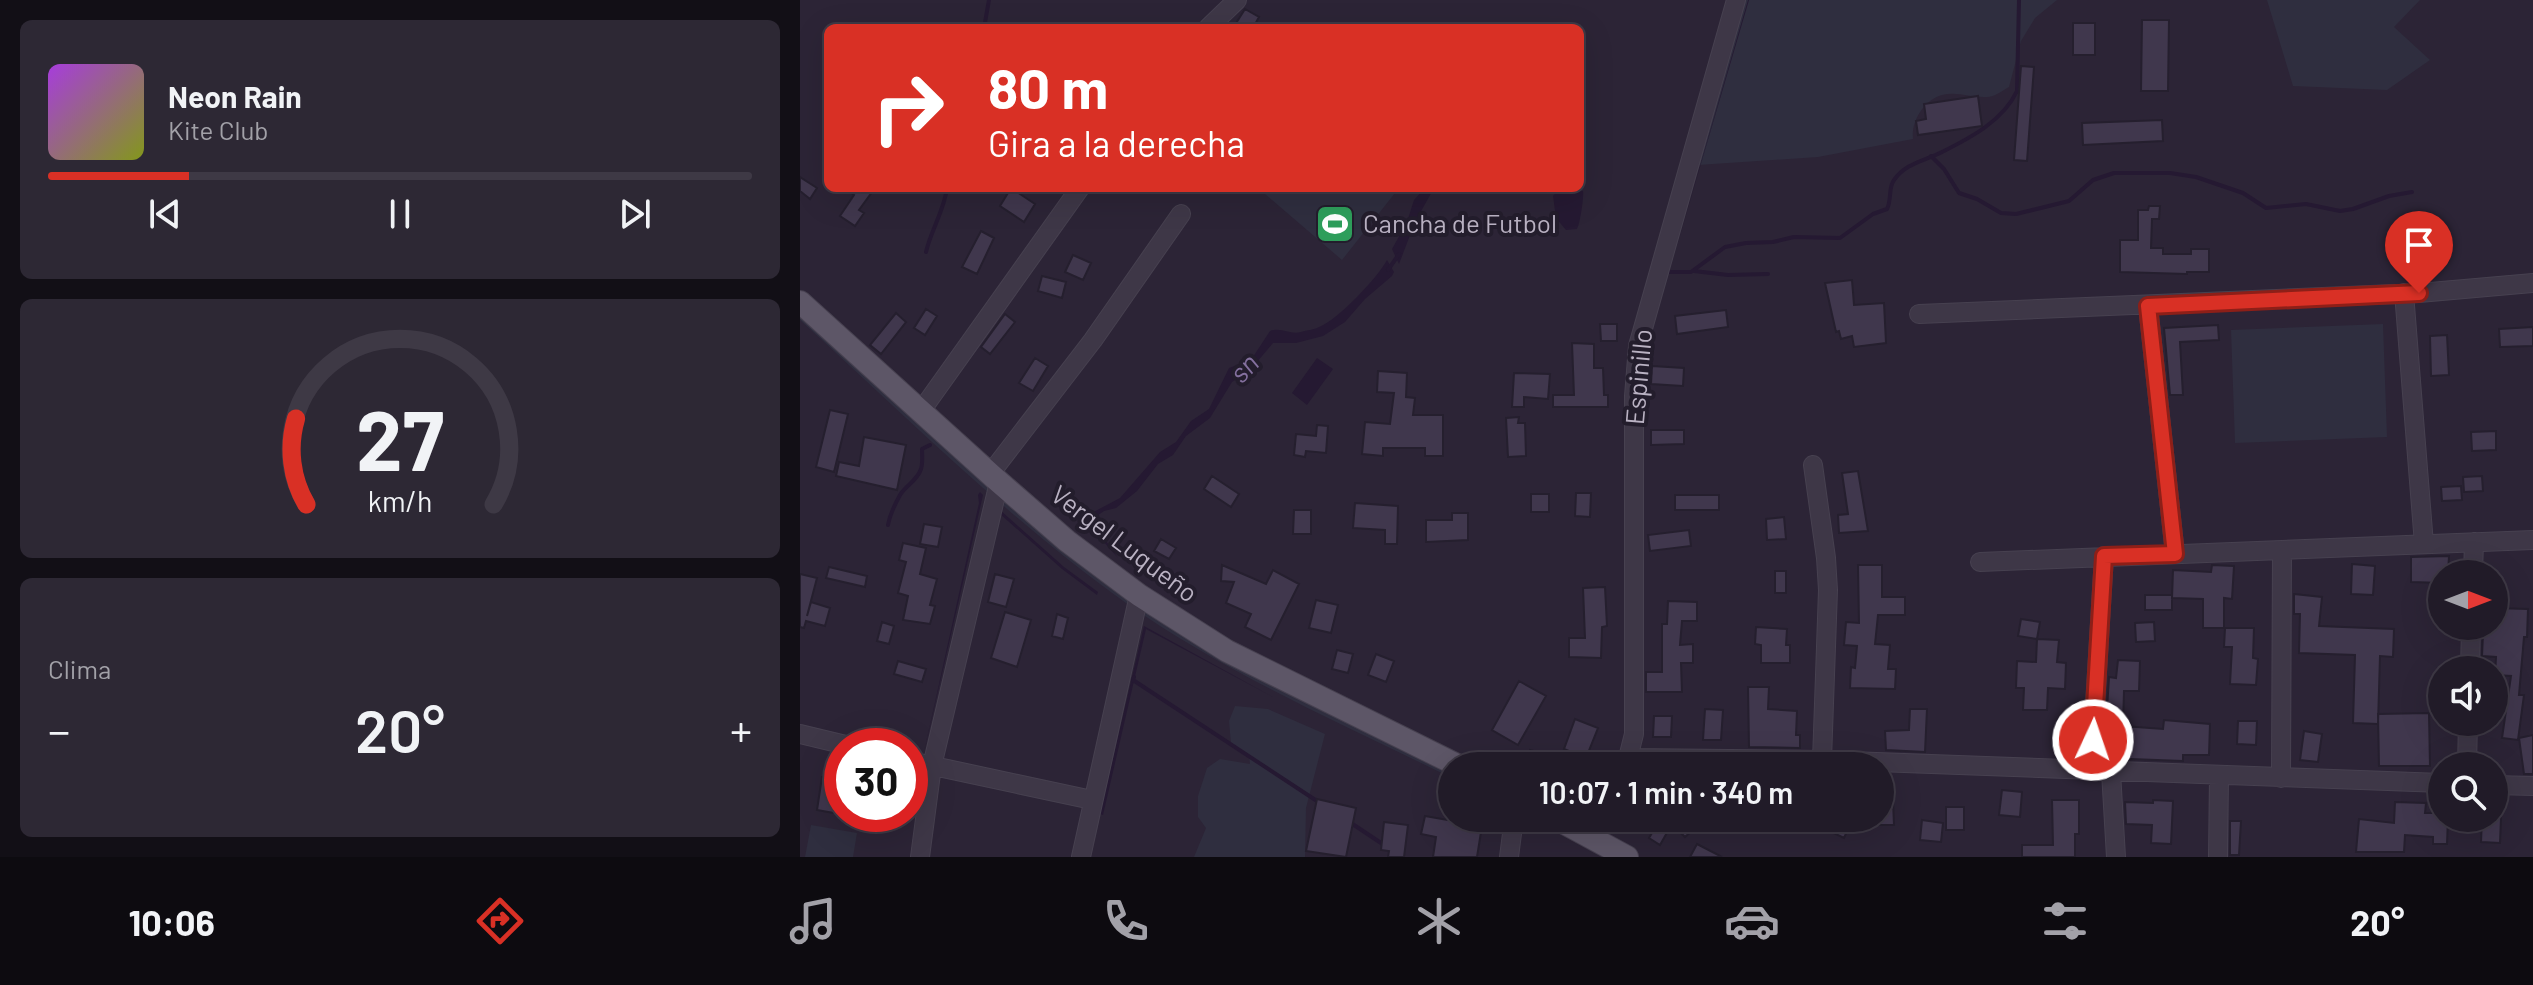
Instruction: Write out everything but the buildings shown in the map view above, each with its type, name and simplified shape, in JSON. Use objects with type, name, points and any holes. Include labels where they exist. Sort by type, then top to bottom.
[{"type":"main road","name":"Vergel Luqueño","points":[[800,302],[1067,541],[1139,595],[1227,651],[1438,756]]},
{"type":"main road","points":[[1600,832],[1627,857]]},
{"type":"street","points":[[1212,24],[1237,0]]},
{"type":"street","name":"Espinillo","points":[[1630,752],[1634,734],[1636,359],[1644,317],[1736,0]]},
{"type":"street","points":[[921,411],[1077,192]]},
{"type":"street","points":[[920,857],[932,766],[995,478],[1181,214]]},
{"type":"street","points":[[1919,314],[2148,306],[2533,283]]},
{"type":"street","points":[[2404,293],[2424,544]]},
{"type":"street","points":[[2148,306],[2175,554]]},
{"type":"street","points":[[1813,465],[1828,590],[1822,752]]},
{"type":"street","points":[[1980,562],[2533,540]]},
{"type":"street","points":[[2473,560],[2474,542]]},
{"type":"street","points":[[2281,778],[2282,550]]},
{"type":"street","points":[[2091,771],[2104,556]]},
{"type":"street","points":[[1081,857],[1139,595]]},
{"type":"street","points":[[800,734],[824,740]]},
{"type":"street","points":[[1894,763],[2428,783]]},
{"type":"street","points":[[928,765],[1092,800]]},
{"type":"street","points":[[2111,772],[2116,857]]},
{"type":"street","points":[[2218,857],[2219,776]]},
{"type":"street","points":[[2508,785],[2533,786]]},
{"type":"street","points":[[1509,857],[1512,832]]},
{"type":"shaded area","points":[[1737,0],[2057,0],[2035,18],[2021,41],[2009,87],[1990,97],[1953,94],[1930,101],[1914,125],[1913,139],[1818,157],[1698,165]]},
{"type":"shaded area","points":[[2267,0],[2420,0],[2394,27],[2430,60],[2387,90],[2293,86]]},
{"type":"shaded area","name":"Cancha de Futbol","points":[[1263,192],[1396,192],[1342,260]]},
{"type":"shaded area","points":[[800,316],[1213,654],[1438,771],[1327,718],[1204,653],[1126,603],[999,502],[800,320]]},
{"type":"shaded area","points":[[2383,324],[2387,437],[2235,443],[2231,330]]},
{"type":"shaded area","points":[[1235,706],[1268,709],[1325,734],[1306,808],[1305,857],[1194,857],[1206,828],[1198,817],[1198,796],[1207,768],[1220,759],[1250,764],[1249,755],[1231,744],[1229,721]]},
{"type":"shaded area","points":[[811,825],[824,827],[824,832],[857,833],[853,857],[805,857]]},
{"type":"water","points":[[1748,0],[1749,0],[1676,249]]},
{"type":"water","points":[[1421,192],[1432,192],[1415,222],[1399,264],[1392,249],[1407,222],[1414,200]]},
{"type":"water","points":[[1556,192],[1583,192],[1577,229],[1566,230],[1556,218],[1553,196]]},
{"type":"water","points":[[1387,260],[1394,272],[1392,276],[1365,299],[1345,322],[1323,336],[1296,343],[1273,343],[1251,369],[1232,382],[1210,418],[1186,436],[1173,455],[1158,464],[1137,491],[1116,508],[1104,511],[1091,520],[1118,558],[1088,524],[1083,530],[1077,525],[1083,518],[1052,504],[1055,500],[1086,516],[1120,498],[1160,452],[1176,442],[1191,421],[1209,409],[1229,368],[1251,360],[1270,331],[1297,333],[1327,323],[1357,297]]},
{"type":"water","points":[[1317,358],[1333,369],[1307,405],[1292,393]]},
{"type":"water","points":[[980,492],[983,495],[928,735],[979,503]]},
{"type":"water","points":[[1000,510],[1064,567],[1098,592],[1097,595],[1062,569],[999,513]]},
{"type":"water","points":[[1144,626],[1273,697],[1146,629],[1103,815],[1100,814]]},
{"type":"waterway","points":[[985,24],[989,0]]},
{"type":"waterway","points":[[1670,272],[1691,272],[1725,247],[1794,237],[1840,238],[1873,214],[1887,209],[1892,183],[1899,174],[1974,134],[1994,120],[2011,102],[2017,91],[2019,0]]},
{"type":"waterway","points":[[1931,156],[1944,169],[1959,193],[2001,213],[2016,214],[2069,201],[2093,180],[2114,173],[2170,173],[2196,177],[2243,193],[2266,208],[2306,204],[2340,211],[2412,192]]},
{"type":"waterway","points":[[926,252],[946,192]]},
{"type":"waterway","name":"sn","points":[[1388,270],[1399,254]]},
{"type":"waterway","points":[[1694,271],[1728,275],[1768,274]]},
{"type":"waterway","points":[[888,525],[900,495],[919,473],[922,449],[930,445]]},
{"type":"waterway","name":"sn","points":[[1134,677],[1133,680],[1320,803]]},
{"type":"waterway","name":"sn","points":[[1351,823],[1384,845]]},
{"type":"place","name":"Cancha de Futbol","points":[[1335,224]]},
{"type":"route","points":[[2093,740],[2104,556],[2175,554],[2148,306],[2419,293]]}]
